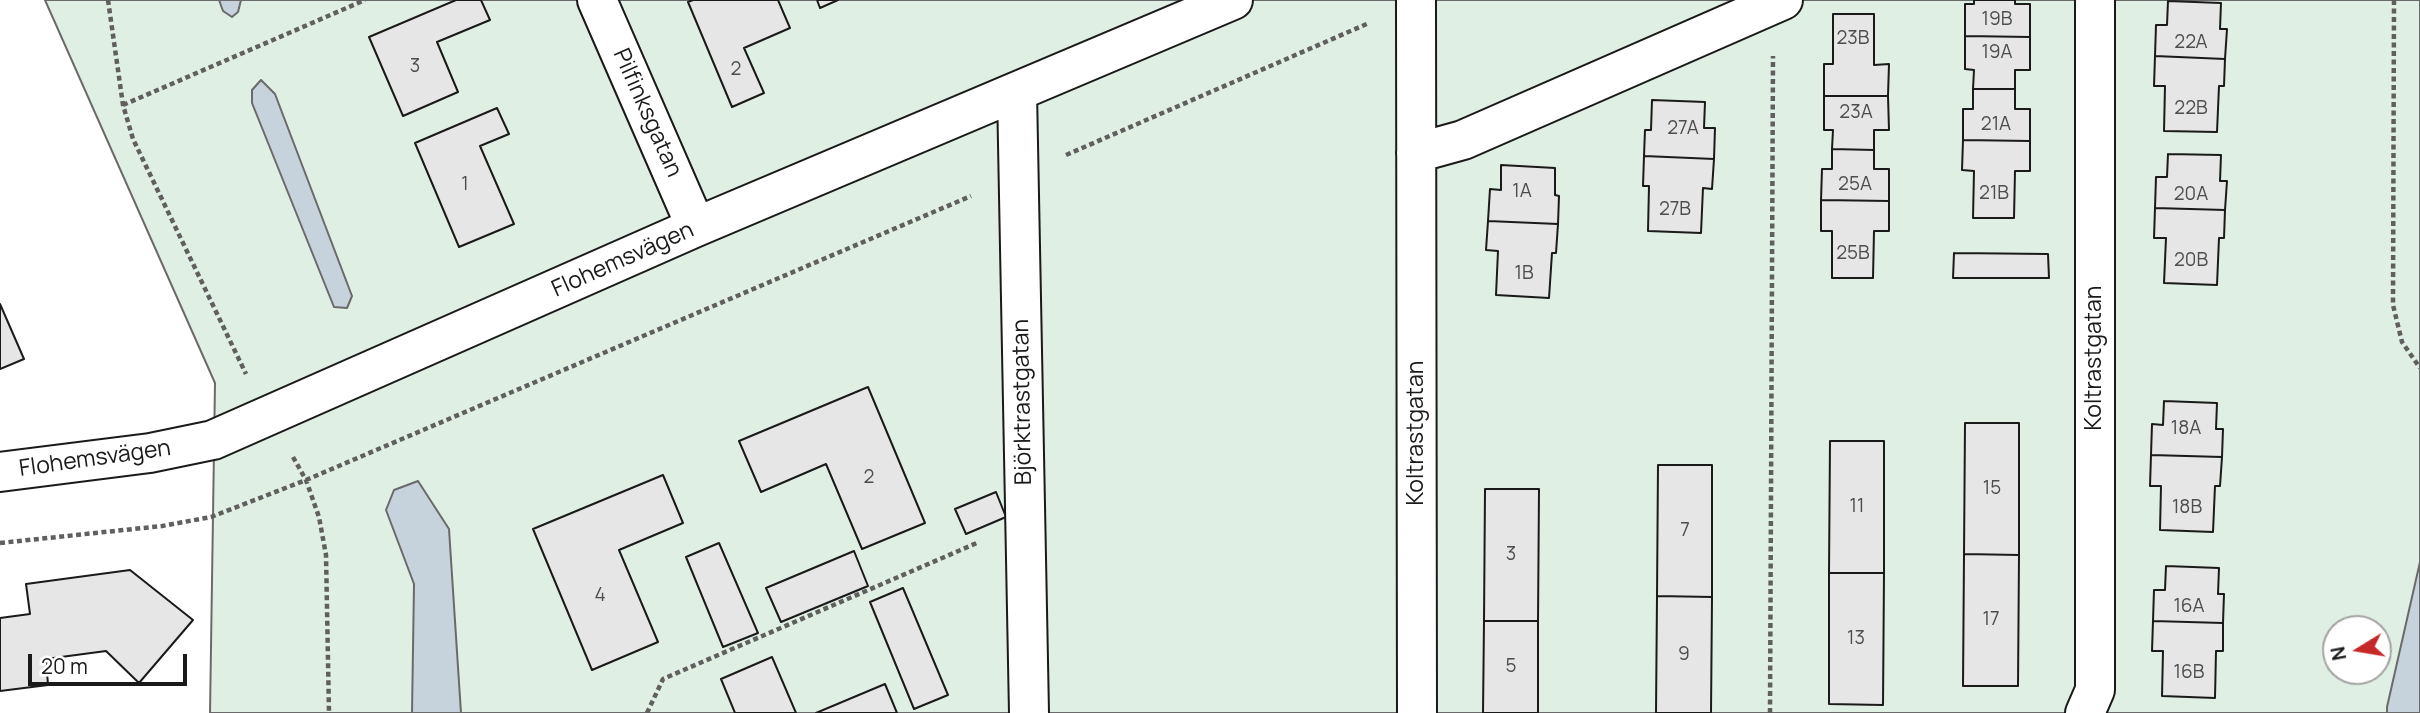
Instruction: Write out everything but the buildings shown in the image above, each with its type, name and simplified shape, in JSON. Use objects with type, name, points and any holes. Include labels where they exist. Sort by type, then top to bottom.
[{"type":"street","name":"Pilfinksgatan","points":[[597,0],[696,227]]},
{"type":"street","name":"Flohemsvägen","points":[[0,472],[163,451],[213,440],[696,227],[1233,0]]},
{"type":"street","name":"Koltrastgatan","points":[[2085,713],[2095,690],[2095,0]]},
{"type":"street","name":"Koltrastgatan","points":[[1416,1],[1417,713]]},
{"type":"street","points":[[1416,153],[1463,140],[1778,2]]},
{"type":"street","name":"Björktrastgatan","points":[[1017,92],[1029,713]]},
{"type":"path","points":[[108,0],[123,106],[133,139],[216,316],[254,390],[306,480],[319,517],[326,555],[329,713]]},
{"type":"path","points":[[123,106],[365,0]]},
{"type":"path","points":[[2394,0],[2393,305],[2402,342],[2420,368]]},
{"type":"path","points":[[0,543],[162,526],[211,517],[306,480],[1019,176],[1416,1]]},
{"type":"path","points":[[1770,713],[1778,2]]},
{"type":"path","points":[[647,713],[663,679],[1025,522]]},
{"type":"green space","points":[[45,0],[2420,0],[2420,713],[210,713],[215,383]]},
{"type":"shaded area","points":[[219,0],[241,0],[238,12],[232,17],[223,11]]},
{"type":"shaded area","points":[[261,80],[275,94],[352,296],[347,308],[334,307],[252,103],[252,90]]},
{"type":"shaded area","points":[[418,481],[449,529],[461,713],[412,713],[414,584],[386,510],[394,490]]},
{"type":"shaded area","points":[[2420,562],[2420,713],[2387,713],[2387,707]]}]
